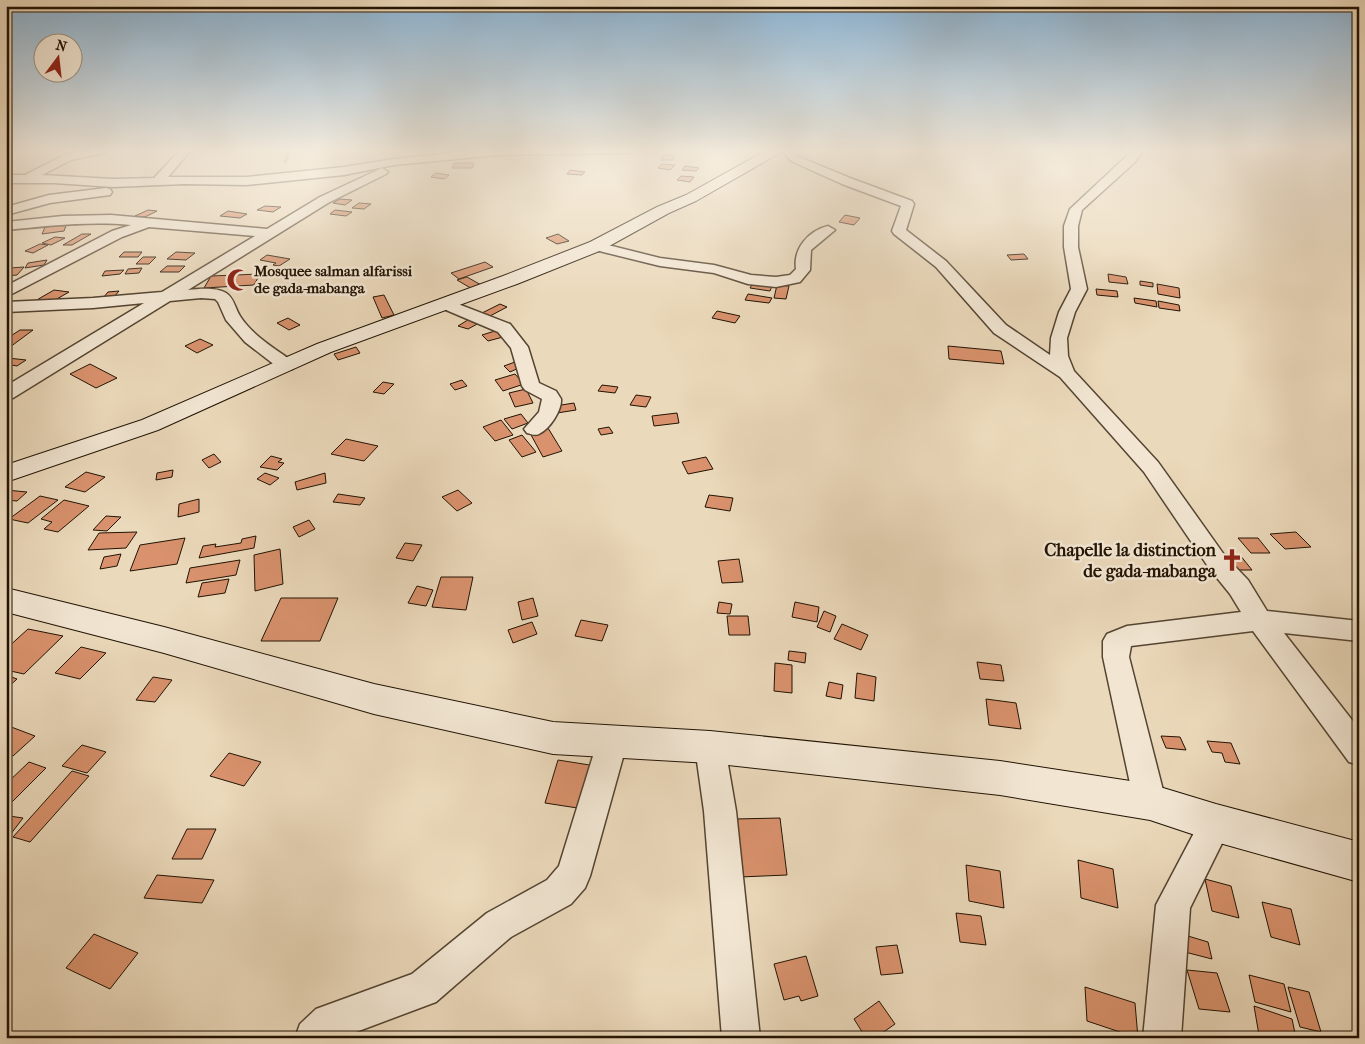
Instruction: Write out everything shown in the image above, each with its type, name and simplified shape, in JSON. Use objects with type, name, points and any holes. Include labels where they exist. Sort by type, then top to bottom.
[{"type":"street","points":[[6,211],[51,199]]},
{"type":"street","points":[[6,394],[327,199]]},
{"type":"street","points":[[6,474],[150,425],[324,348],[596,246],[663,210],[689,199]]},
{"type":"street","points":[[893,199],[908,204],[899,231],[941,264],[1000,329],[1066,373],[1150,467],[1217,562],[1238,587],[1259,620],[1359,752]]},
{"type":"street","points":[[1066,373],[1059,356],[1059,338],[1067,312],[1079,288],[1071,247],[1071,226],[1076,209],[1087,199]]},
{"type":"street","points":[[6,226],[111,219],[269,233]]},
{"type":"street","points":[[6,292],[117,234],[151,223]]},
{"type":"street","points":[[596,246],[660,262],[714,269],[737,274],[748,279],[776,282],[795,279],[803,270],[800,257],[804,247],[828,230]]},
{"type":"street","points":[[6,307],[93,303],[201,293],[219,295],[225,300],[232,317],[251,338],[286,365]]},
{"type":"street","points":[[93,303],[101,337]]},
{"type":"street","points":[[445,304],[504,328],[519,347],[531,386],[549,396],[551,400],[551,409],[534,429]]},
{"type":"street","points":[[6,600],[164,640],[374,699],[553,738],[612,743],[710,747],[1000,778],[1150,802],[1216,823],[1359,862]]},
{"type":"street","points":[[1150,802],[1116,657],[1116,642],[1127,636],[1259,620],[1359,631]]},
{"type":"street","points":[[314,1038],[329,1022],[423,989],[499,924],[559,892],[572,876],[612,743]]},
{"type":"street","points":[[710,747],[720,811],[741,1038]]},
{"type":"street","points":[[1162,1038],[1173,905],[1216,823]]},
{"type":"building","points":[[340,199],[352,200],[345,205],[333,203]]},
{"type":"building","points":[[359,203],[371,204],[364,209],[352,208]]},
{"type":"building","points":[[265,206],[281,207],[273,212],[257,210]]},
{"type":"building","points":[[148,210],[157,211],[145,217],[135,216]]},
{"type":"building","points":[[335,210],[352,212],[346,216],[330,214]]},
{"type":"building","points":[[228,211],[247,214],[240,218],[220,216]]},
{"type":"building","points":[[845,215],[860,218],[854,225],[839,222]]},
{"type":"building","points":[[67,223],[64,231],[42,234],[45,227]]},
{"type":"building","points":[[82,234],[91,234],[72,245],[63,245]]},
{"type":"building","points":[[558,234],[569,241],[557,244],[546,238]]},
{"type":"building","points":[[55,237],[65,238],[51,245],[42,243]]},
{"type":"building","points":[[40,244],[48,245],[33,253],[25,251]]},
{"type":"building","points":[[124,252],[142,252],[138,257],[119,257]]},
{"type":"building","points":[[176,252],[195,253],[186,260],[167,259]]},
{"type":"building","points":[[1024,254],[1028,259],[1011,260],[1007,255]]},
{"type":"building","points":[[267,255],[290,259],[279,266],[273,265],[276,263],[260,260]]},
{"type":"building","points":[[143,257],[156,257],[149,264],[136,264]]},
{"type":"building","points":[[47,260],[44,265],[25,268],[28,263]]},
{"type":"building","points":[[485,262],[493,267],[459,279],[451,273]]},
{"type":"building","points":[[167,266],[185,266],[179,272],[160,272]]},
{"type":"building","points":[[24,267],[17,275],[6,276],[6,272],[10,268]]},
{"type":"building","points":[[142,268],[139,273],[125,274],[128,269]]},
{"type":"building","points":[[124,270],[120,274],[102,276],[105,271]]},
{"type":"building","points":[[260,274],[254,285],[204,288],[211,276]]},
{"type":"building","points":[[1108,274],[1126,277],[1128,284],[1109,282]]},
{"type":"building","points":[[467,277],[483,286],[474,290],[457,280]]},
{"type":"building","points":[[1140,281],[1153,283],[1153,287],[1140,285]]},
{"type":"building","points":[[753,283],[772,286],[770,291],[750,288]]},
{"type":"building","points":[[1157,284],[1179,288],[1180,298],[1158,294]]},
{"type":"building","points":[[777,285],[789,286],[786,299],[774,298]]},
{"type":"building","points":[[1096,289],[1117,291],[1118,297],[1097,295]]},
{"type":"building","points":[[54,290],[69,292],[50,303],[35,301]]},
{"type":"building","points":[[119,291],[114,297],[103,298],[108,292]]},
{"type":"building","points":[[748,294],[772,298],[769,303],[745,300]]},
{"type":"building","points":[[384,295],[394,315],[382,318],[373,297]]},
{"type":"building","points":[[1134,298],[1156,301],[1157,307],[1135,303]]},
{"type":"building","points":[[1158,301],[1179,305],[1180,311],[1159,308]]},
{"type":"building","points":[[500,304],[507,307],[490,316],[482,313]]},
{"type":"building","points":[[717,311],[740,316],[735,323],[712,318]]},
{"type":"building","points":[[288,318],[300,325],[289,330],[277,323]]},
{"type":"building","points":[[471,318],[481,322],[468,329],[458,326]]},
{"type":"building","points":[[20,330],[33,330],[6,350],[6,339]]},
{"type":"building","points":[[498,330],[503,337],[488,341],[482,335]]},
{"type":"building","points":[[200,339],[213,345],[197,353],[185,346]]},
{"type":"building","points":[[948,346],[1001,351],[1004,364],[949,359]]},
{"type":"building","points":[[356,347],[360,353],[338,360],[334,354]]},
{"type":"building","points":[[6,359],[26,360],[17,366],[6,364]]},
{"type":"building","points":[[515,362],[521,367],[510,372],[504,366]]},
{"type":"building","points":[[90,364],[117,378],[96,388],[70,374]]},
{"type":"building","points":[[515,374],[524,384],[503,391],[495,380]]},
{"type":"building","points":[[462,380],[467,386],[455,390],[450,384]]},
{"type":"building","points":[[383,382],[394,384],[384,394],[373,392]]},
{"type":"building","points":[[602,385],[618,387],[615,393],[598,391]]},
{"type":"building","points":[[526,389],[533,403],[515,407],[509,393]]},
{"type":"building","points":[[636,395],[651,397],[646,407],[630,405]]},
{"type":"building","points":[[574,403],[576,410],[557,413],[555,406]]},
{"type":"building","points":[[677,413],[679,423],[654,426],[652,416]]},
{"type":"building","points":[[521,414],[528,423],[512,429],[504,419]]},
{"type":"building","points":[[501,420],[513,435],[495,441],[483,427]]},
{"type":"building","points":[[609,427],[613,433],[601,435],[598,429]]},
{"type":"building","points":[[548,428],[562,451],[543,457],[530,433]]},
{"type":"building","points":[[522,435],[536,452],[522,457],[509,440]]},
{"type":"building","points":[[346,439],[378,446],[364,461],[331,454]]},
{"type":"building","points":[[214,454],[221,462],[209,468],[202,460]]},
{"type":"building","points":[[271,456],[282,459],[278,462],[284,463],[277,470],[260,467]]},
{"type":"building","points":[[706,457],[713,469],[688,474],[682,462]]},
{"type":"building","points":[[173,470],[172,477],[156,480],[157,473]]},
{"type":"building","points":[[86,472],[105,477],[85,492],[65,487]]},
{"type":"building","points":[[265,473],[279,478],[270,485],[257,479]]},
{"type":"building","points":[[325,473],[326,483],[297,490],[295,482]]},
{"type":"building","points":[[6,490],[27,492],[17,501],[6,500]]},
{"type":"building","points":[[458,490],[472,503],[457,511],[442,497]]},
{"type":"building","points":[[338,494],[365,498],[360,505],[333,502]]},
{"type":"building","points":[[709,495],[733,498],[730,511],[705,507]]},
{"type":"building","points":[[40,496],[58,500],[28,523],[9,519]]},
{"type":"building","points":[[199,499],[199,512],[178,517],[179,504]]},
{"type":"building","points":[[64,500],[89,506],[58,532],[44,529],[52,522],[41,519]]},
{"type":"building","points":[[106,516],[121,517],[107,531],[93,530]]},
{"type":"building","points":[[309,520],[315,529],[299,537],[293,527]]},
{"type":"building","points":[[137,532],[126,548],[88,550],[99,533]]},
{"type":"building","points":[[1296,532],[1311,547],[1285,549],[1270,534]]},
{"type":"building","points":[[256,536],[254,548],[199,558],[203,546],[216,544],[215,547],[241,543],[242,539]]},
{"type":"building","points":[[185,538],[177,564],[130,571],[140,545]]},
{"type":"building","points":[[1238,538],[1258,538],[1270,553],[1251,553]]},
{"type":"building","points":[[405,543],[422,545],[413,561],[396,558]]},
{"type":"building","points":[[280,549],[283,584],[255,591],[254,555]]},
{"type":"building","points":[[121,554],[117,566],[100,569],[104,557]]},
{"type":"building","points":[[1223,554],[1240,555],[1252,570],[1234,570]]},
{"type":"building","points":[[739,559],[743,582],[722,583],[718,561]]},
{"type":"building","points":[[240,560],[236,575],[186,583],[190,568]]},
{"type":"building","points":[[441,577],[473,577],[466,610],[432,607]]},
{"type":"building","points":[[229,579],[225,593],[198,597],[202,583]]},
{"type":"building","points":[[417,586],[433,590],[426,606],[408,603]]},
{"type":"building","points":[[281,598],[338,598],[320,641],[261,641]]},
{"type":"building","points":[[533,598],[538,616],[522,620],[518,602]]},
{"type":"building","points":[[719,602],[732,604],[730,614],[717,613]]},
{"type":"building","points":[[795,602],[819,607],[817,622],[792,617]]},
{"type":"building","points":[[824,611],[836,616],[830,632],[817,627]]},
{"type":"building","points":[[727,616],[748,616],[750,635],[729,635]]},
{"type":"building","points":[[581,620],[608,625],[602,641],[575,636]]},
{"type":"building","points":[[532,622],[537,634],[513,643],[508,630]]},
{"type":"building","points":[[842,624],[868,635],[861,650],[834,639]]},
{"type":"building","points":[[28,629],[63,636],[24,674],[6,670],[6,649]]},
{"type":"building","points":[[81,647],[106,653],[80,679],[55,673]]},
{"type":"building","points":[[789,651],[806,653],[805,663],[788,660]]},
{"type":"building","points":[[977,662],[1001,665],[1004,681],[980,679]]},
{"type":"building","points":[[775,663],[792,665],[792,693],[774,691]]},
{"type":"building","points":[[857,673],[876,677],[874,701],[855,698]]},
{"type":"building","points":[[6,675],[17,679],[6,689]]},
{"type":"building","points":[[153,677],[172,680],[155,702],[136,700]]},
{"type":"building","points":[[829,682],[843,685],[841,699],[826,696]]},
{"type":"building","points":[[986,699],[1016,703],[1021,729],[989,725]]},
{"type":"building","points":[[6,725],[35,736],[13,756],[6,753]]},
{"type":"building","points":[[1161,736],[1180,737],[1186,750],[1166,748]]},
{"type":"building","points":[[1207,741],[1231,743],[1240,764],[1225,762],[1222,753],[1212,752]]},
{"type":"building","points":[[82,745],[106,752],[87,773],[62,766]]},
{"type":"building","points":[[229,753],[261,762],[244,786],[210,776]]},
{"type":"building","points":[[558,760],[596,766],[584,809],[545,803]]},
{"type":"building","points":[[29,762],[46,768],[6,808],[6,784]]},
{"type":"building","points":[[72,771],[89,776],[30,842],[13,837]]},
{"type":"building","points":[[9,816],[23,818],[10,835],[6,834],[6,819]]},
{"type":"building","points":[[780,818],[787,875],[740,877],[735,819]]},
{"type":"building","points":[[187,829],[216,829],[202,859],[172,859]]},
{"type":"building","points":[[1078,860],[1113,869],[1118,908],[1081,898]]},
{"type":"building","points":[[966,865],[1000,871],[1004,908],[969,901]]},
{"type":"building","points":[[157,875],[214,880],[202,903],[144,898]]},
{"type":"building","points":[[1205,879],[1231,886],[1239,918],[1212,911]]},
{"type":"building","points":[[1262,902],[1291,909],[1300,945],[1271,937]]},
{"type":"building","points":[[956,913],[981,916],[986,945],[960,942]]},
{"type":"building","points":[[1178,933],[1208,942],[1212,959],[1181,951]]},
{"type":"building","points":[[94,934],[138,953],[110,989],[66,968]]},
{"type":"building","points":[[897,945],[903,973],[881,975],[876,947]]},
{"type":"building","points":[[806,956],[818,996],[801,1001],[799,996],[784,1000],[774,964]]},
{"type":"building","points":[[1187,970],[1217,973],[1230,1012],[1199,1009]]},
{"type":"building","points":[[1249,975],[1284,984],[1291,1012],[1255,1002]]},
{"type":"building","points":[[1085,987],[1135,1003],[1138,1038],[1087,1021]]},
{"type":"building","points":[[1288,987],[1309,992],[1321,1032],[1300,1027]]},
{"type":"building","points":[[879,1001],[895,1024],[875,1038],[866,1038],[854,1019]]},
{"type":"building","points":[[1254,1006],[1292,1019],[1296,1038],[1268,1038],[1259,1035]]},
{"type":"place","name":"Mosquee salman alfarissi de gada-mabanga","points":[[238,280]]},
{"type":"place","name":"Chapelle la distinction de gada-mabanga","points":[[1232,560]]}]
